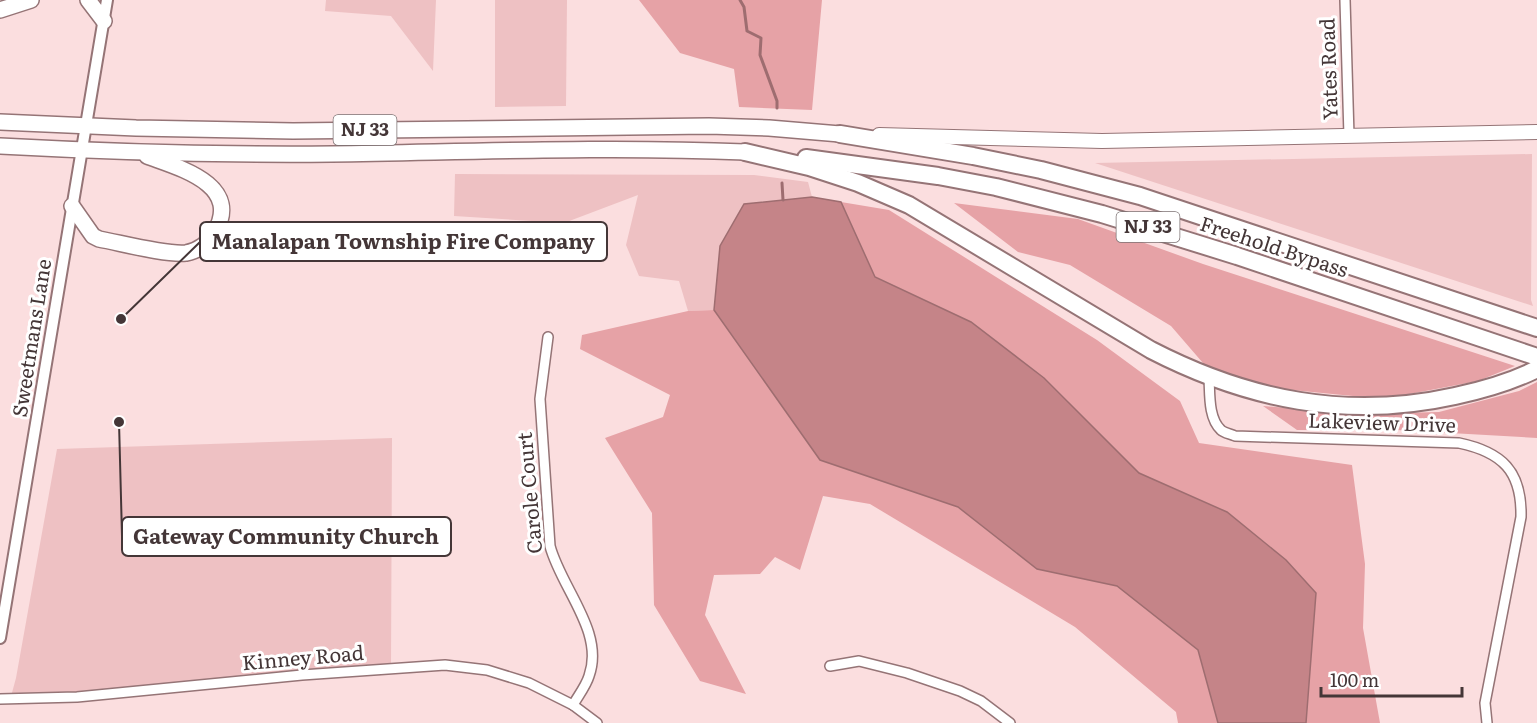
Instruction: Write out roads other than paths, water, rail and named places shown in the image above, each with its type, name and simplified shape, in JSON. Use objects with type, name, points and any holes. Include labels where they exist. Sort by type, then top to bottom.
[{"type":"highway","points":[[0,10],[31,0]]},
{"type":"highway","points":[[88,0],[104,21]]},
{"type":"highway","points":[[0,110],[42,124]]},
{"type":"highway","name":"NJ 33","points":[[0,122],[317,131],[709,126],[840,134]]},
{"type":"highway","name":"Freehold Bypass","points":[[840,134],[1041,170],[1140,196],[1537,328]]},
{"type":"highway","name":"NJ 33","points":[[0,146],[136,152],[331,154],[597,149],[745,152]]},
{"type":"highway","points":[[72,206],[93,236],[99,239],[172,253],[190,252],[206,244],[215,233],[220,216],[219,201],[212,187],[188,171],[136,152]]},
{"type":"highway","points":[[745,152],[809,167],[858,183],[909,205],[1151,350],[1209,378],[1258,394],[1329,406],[1402,405],[1475,392],[1531,372]]},
{"type":"highway","name":"Freehold Bypass","points":[[745,152],[938,176],[1057,202],[1158,231],[1537,357]]},
{"type":"main road","points":[[840,134],[965,137],[993,140],[1102,141],[1537,132]]},
{"type":"street","name":"Sweetmans Lane","points":[[0,638],[108,0]]},
{"type":"street","name":"Yates Road","points":[[1345,0],[1349,136]]},
{"type":"street","name":"Carole Court","points":[[548,337],[540,399],[550,546],[554,561],[589,633],[593,648],[589,678],[573,705]]},
{"type":"street","name":"Lakeview Drive","points":[[1209,378],[1214,417],[1221,430],[1235,436],[1459,443],[1478,447],[1498,458],[1514,475],[1521,497],[1521,517],[1485,703],[1487,723]]},
{"type":"street","points":[[830,666],[859,661],[907,674],[960,691],[981,701],[1010,723]]},
{"type":"street","name":"Kinney Road","points":[[0,699],[76,697],[302,675],[445,665],[487,670],[529,683],[573,705],[597,723]]},
{"type":"waterway","points":[[740,0],[744,7],[747,31],[761,38],[760,55],[777,101],[777,108]]},
{"type":"waterway","points":[[782,183],[783,200]]},
{"type":"place","name":"Manalapan Township Fire Company","points":[[121,319]]},
{"type":"place","name":"Gateway Community Church","points":[[119,422]]}]
